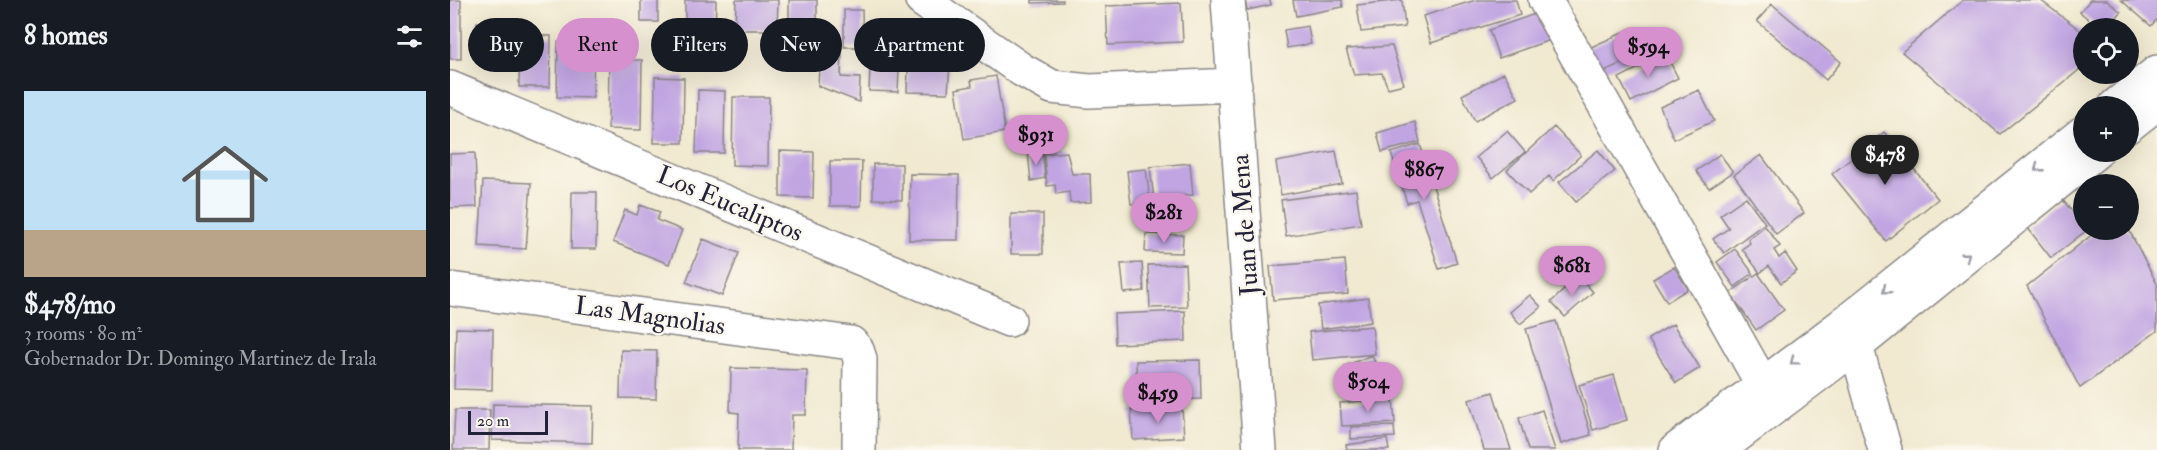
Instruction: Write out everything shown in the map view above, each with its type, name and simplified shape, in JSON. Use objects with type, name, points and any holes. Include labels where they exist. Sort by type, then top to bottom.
[{"type":"street","points":[[922,0],[1022,70],[1052,87],[1089,91],[1235,85]]},
{"type":"street","name":"Juan de Mena","points":[[1228,0],[1260,450]]},
{"type":"street","points":[[1545,0],[1769,396]]},
{"type":"street","points":[[2127,96],[2157,72]]},
{"type":"street","name":"Los Eucaliptos","points":[[450,88],[1009,320]]},
{"type":"street","points":[[2139,117],[2157,103]]},
{"type":"street","points":[[1718,450],[1769,396],[2073,141]]},
{"type":"street","points":[[1676,450],[1856,346],[2085,162]]},
{"type":"street","name":"Las Magnolias","points":[[450,289],[851,343],[860,359],[859,450]]},
{"type":"street","points":[[1856,346],[1886,450]]},
{"type":"building","points":[[450,0],[461,0],[461,59],[450,59]]},
{"type":"building","points":[[641,0],[658,0],[658,18],[651,18],[651,22],[641,22]]},
{"type":"building","points":[[685,0],[716,0],[716,18],[685,18]]},
{"type":"building","points":[[736,0],[778,0],[777,18],[760,18],[760,30],[748,30],[748,18],[735,18]]},
{"type":"building","points":[[789,0],[817,0],[817,18],[789,18]]},
{"type":"building","points":[[1032,0],[1063,0],[1063,2],[1032,3]]},
{"type":"building","points":[[1245,0],[1270,0],[1271,5],[1247,10]]},
{"type":"building","points":[[1293,0],[1342,0],[1343,7],[1296,16]]},
{"type":"building","points":[[1402,0],[1405,27],[1361,32],[1357,5]]},
{"type":"building","points":[[1476,0],[1516,0],[1520,15],[1431,43],[1423,16]]},
{"type":"building","points":[[1963,0],[2040,0],[2073,25],[2073,75],[2000,134],[1902,52]]},
{"type":"building","points":[[2090,0],[2107,0],[2121,12],[2116,18],[2087,18],[2080,12]]},
{"type":"building","points":[[2121,0],[2157,0],[2157,19],[2151,26]]},
{"type":"building","points":[[1181,3],[1183,42],[1108,45],[1106,6]]},
{"type":"building","points":[[1772,4],[1841,62],[1826,80],[1757,21]]},
{"type":"building","points":[[844,10],[862,10],[862,18],[854,18],[854,47],[844,47]]},
{"type":"building","points":[[1541,12],[1550,40],[1499,58],[1489,30]]},
{"type":"building","points":[[1308,26],[1311,44],[1287,48],[1284,30]]},
{"type":"building","points":[[1633,28],[1644,53],[1598,74],[1587,49]]},
{"type":"building","points":[[544,36],[551,36],[550,87],[519,87],[519,72],[544,72]]},
{"type":"building","points":[[1392,46],[1404,84],[1388,88],[1382,73],[1354,75],[1346,49]]},
{"type":"building","points":[[1666,54],[1678,78],[1631,102],[1619,78]]},
{"type":"building","points":[[639,60],[642,60],[641,130],[608,129],[609,72],[639,72]]},
{"type":"building","points":[[557,72],[593,72],[593,98],[557,97]]},
{"type":"building","points":[[819,72],[841,72],[841,77],[860,78],[859,102],[818,86]]},
{"type":"building","points":[[870,72],[899,72],[898,92],[869,91]]},
{"type":"building","points":[[908,72],[949,72],[948,93],[907,92]]},
{"type":"building","points":[[1504,73],[1518,98],[1475,121],[1462,95]]},
{"type":"building","points":[[996,76],[1005,132],[964,139],[956,89],[972,86],[971,80]]},
{"type":"building","points":[[655,77],[684,78],[683,143],[654,143]]},
{"type":"building","points":[[698,90],[725,91],[724,153],[696,153]]},
{"type":"building","points":[[1699,90],[1714,121],[1674,139],[1660,107]]},
{"type":"building","points":[[733,97],[769,97],[768,166],[732,165]]},
{"type":"building","points":[[1415,122],[1420,142],[1382,152],[1377,133]]},
{"type":"building","points":[[1554,127],[1581,155],[1553,181],[1549,176],[1529,194],[1507,170]]},
{"type":"building","points":[[1507,131],[1525,152],[1493,178],[1476,157]]},
{"type":"building","points":[[1884,132],[1938,199],[1886,241],[1832,174]]},
{"type":"building","points":[[1420,144],[1457,263],[1439,269],[1417,200],[1407,203],[1391,153]]},
{"type":"building","points":[[1598,150],[1615,171],[1576,202],[1559,182]]},
{"type":"building","points":[[780,151],[814,152],[813,198],[780,197]]},
{"type":"building","points":[[1042,151],[1045,178],[1031,181],[1028,153]]},
{"type":"building","points":[[1336,151],[1342,184],[1281,195],[1276,162]]},
{"type":"building","points":[[1067,152],[1072,174],[1090,174],[1091,202],[1070,203],[1069,192],[1056,194],[1055,185],[1047,186],[1044,154]]},
{"type":"building","points":[[475,153],[477,207],[450,208],[450,154]]},
{"type":"building","points":[[1720,154],[1733,172],[1709,188],[1696,171]]},
{"type":"building","points":[[1761,155],[1804,213],[1776,234],[1734,175]]},
{"type":"building","points":[[830,161],[862,161],[861,206],[830,206]]},
{"type":"building","points":[[1190,163],[1193,195],[1154,199],[1150,167]]},
{"type":"building","points":[[873,164],[902,164],[902,200],[873,199]]},
{"type":"building","points":[[1146,169],[1150,201],[1131,204],[1127,171]]},
{"type":"building","points":[[910,174],[959,175],[958,240],[909,240]]},
{"type":"building","points":[[483,181],[531,183],[526,249],[479,246]]},
{"type":"building","points":[[1356,190],[1361,224],[1286,236],[1281,200]]},
{"type":"building","points":[[572,192],[597,192],[596,249],[571,249]]},
{"type":"building","points":[[1746,197],[1765,223],[1724,253],[1713,239],[1729,228],[1720,215]]},
{"type":"building","points":[[2062,199],[2073,212],[2074,240],[2051,258],[2027,227]]},
{"type":"building","points":[[640,205],[660,212],[657,220],[682,230],[669,264],[613,242],[625,210],[637,215]]},
{"type":"building","points":[[1011,214],[1043,214],[1043,254],[1011,254]]},
{"type":"building","points":[[1765,226],[1780,246],[1774,250],[1779,258],[1785,253],[1797,271],[1781,283],[1769,266],[1760,273],[1742,249],[1750,243],[1748,239]]},
{"type":"building","points":[[1146,234],[1183,235],[1182,253],[1145,252]]},
{"type":"building","points":[[703,239],[739,253],[722,296],[686,282]]},
{"type":"building","points":[[2085,240],[2134,240],[2157,284],[2157,331],[2080,388],[2027,286]]},
{"type":"building","points":[[1735,249],[1753,273],[1735,287],[1717,262]]},
{"type":"building","points":[[1345,260],[1348,294],[1273,300],[1270,266]]},
{"type":"building","points":[[1142,263],[1144,291],[1124,293],[1121,264]]},
{"type":"building","points":[[1185,264],[1187,307],[1150,308],[1148,265]]},
{"type":"building","points":[[1674,267],[1688,289],[1667,302],[1653,279]]},
{"type":"building","points":[[1758,273],[1784,310],[1756,330],[1730,293]]},
{"type":"building","points":[[1579,276],[1593,292],[1565,317],[1551,302]]},
{"type":"building","points":[[1530,295],[1541,307],[1520,324],[1510,312]]},
{"type":"building","points":[[1368,298],[1371,322],[1321,329],[1318,305]]},
{"type":"building","points":[[1185,311],[1186,341],[1115,344],[1114,314]]},
{"type":"building","points":[[1556,321],[1591,435],[1561,444],[1526,329]]},
{"type":"building","points":[[1673,324],[1700,368],[1676,383],[1648,339]]},
{"type":"building","points":[[1372,326],[1375,354],[1312,360],[1309,332]]},
{"type":"building","points":[[456,328],[493,329],[492,390],[454,389]]},
{"type":"building","points":[[621,350],[657,351],[656,399],[620,398]]},
{"type":"building","points":[[1372,355],[1383,383],[1356,394],[1345,366]]},
{"type":"building","points":[[1200,360],[1201,399],[1137,401],[1136,361]]},
{"type":"building","points":[[731,368],[807,370],[806,415],[792,415],[791,450],[738,450],[739,413],[730,412]]},
{"type":"building","points":[[1614,375],[1627,420],[1593,430],[1579,385]]},
{"type":"building","points":[[1493,392],[1511,450],[1484,450],[1469,400]]},
{"type":"building","points":[[1393,399],[1395,423],[1342,426],[1340,403]]},
{"type":"building","points":[[493,404],[593,406],[592,443],[492,440]]},
{"type":"building","points":[[1182,407],[1184,437],[1133,440],[1131,410]]},
{"type":"building","points":[[455,410],[490,410],[489,450],[453,450]]},
{"type":"building","points":[[1542,410],[1555,450],[1528,450],[1519,418]]},
{"type":"building","points":[[1394,426],[1395,437],[1351,439],[1351,427]]},
{"type":"building","points":[[1387,439],[1389,450],[1347,450],[1346,445]]}]
